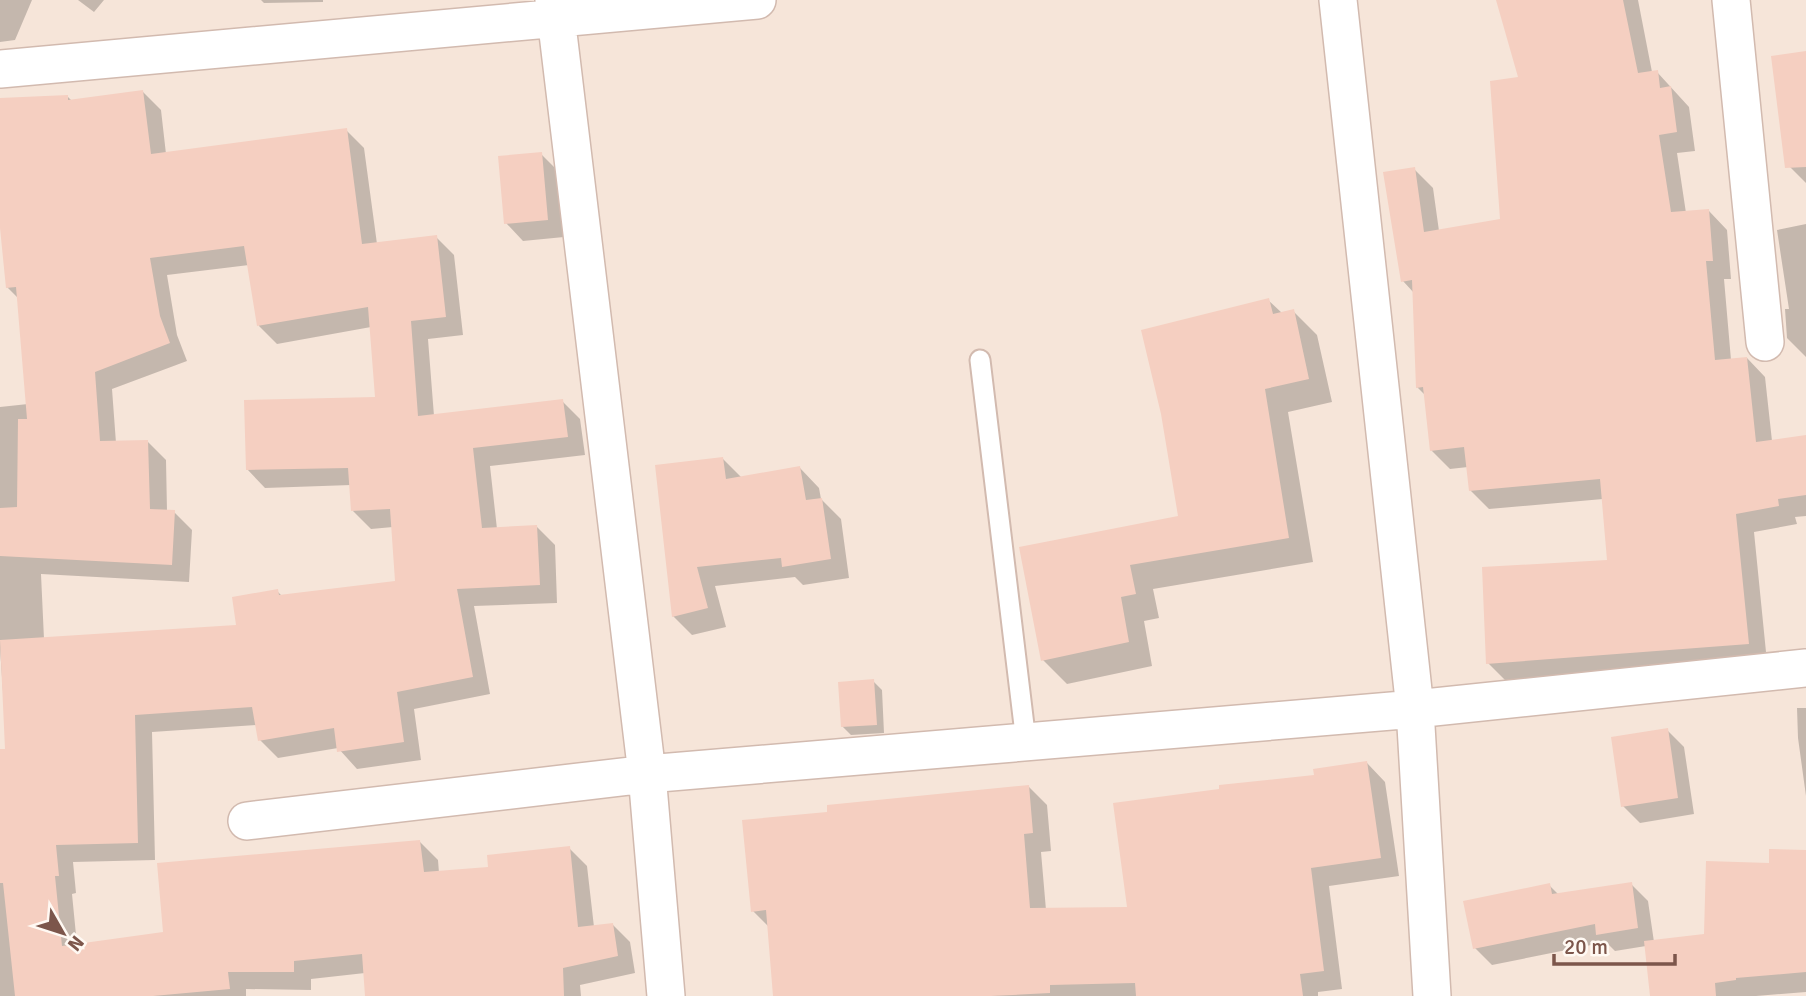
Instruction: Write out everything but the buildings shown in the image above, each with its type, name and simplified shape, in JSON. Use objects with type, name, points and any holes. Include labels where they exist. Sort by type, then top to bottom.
[{"type":"street","points":[[0,69],[555,9],[757,0]]},
{"type":"street","points":[[1338,0],[1415,709],[1432,996]]},
{"type":"street","points":[[1731,0],[1765,342]]},
{"type":"street","points":[[555,9],[647,774],[666,996]]},
{"type":"street","points":[[247,821],[647,774],[1415,709],[1806,668]]},
{"type":"lane","points":[[980,360],[1026,742]]},
{"type":"shaded area","points":[[0,0],[1806,0],[1806,996],[0,996]]}]
